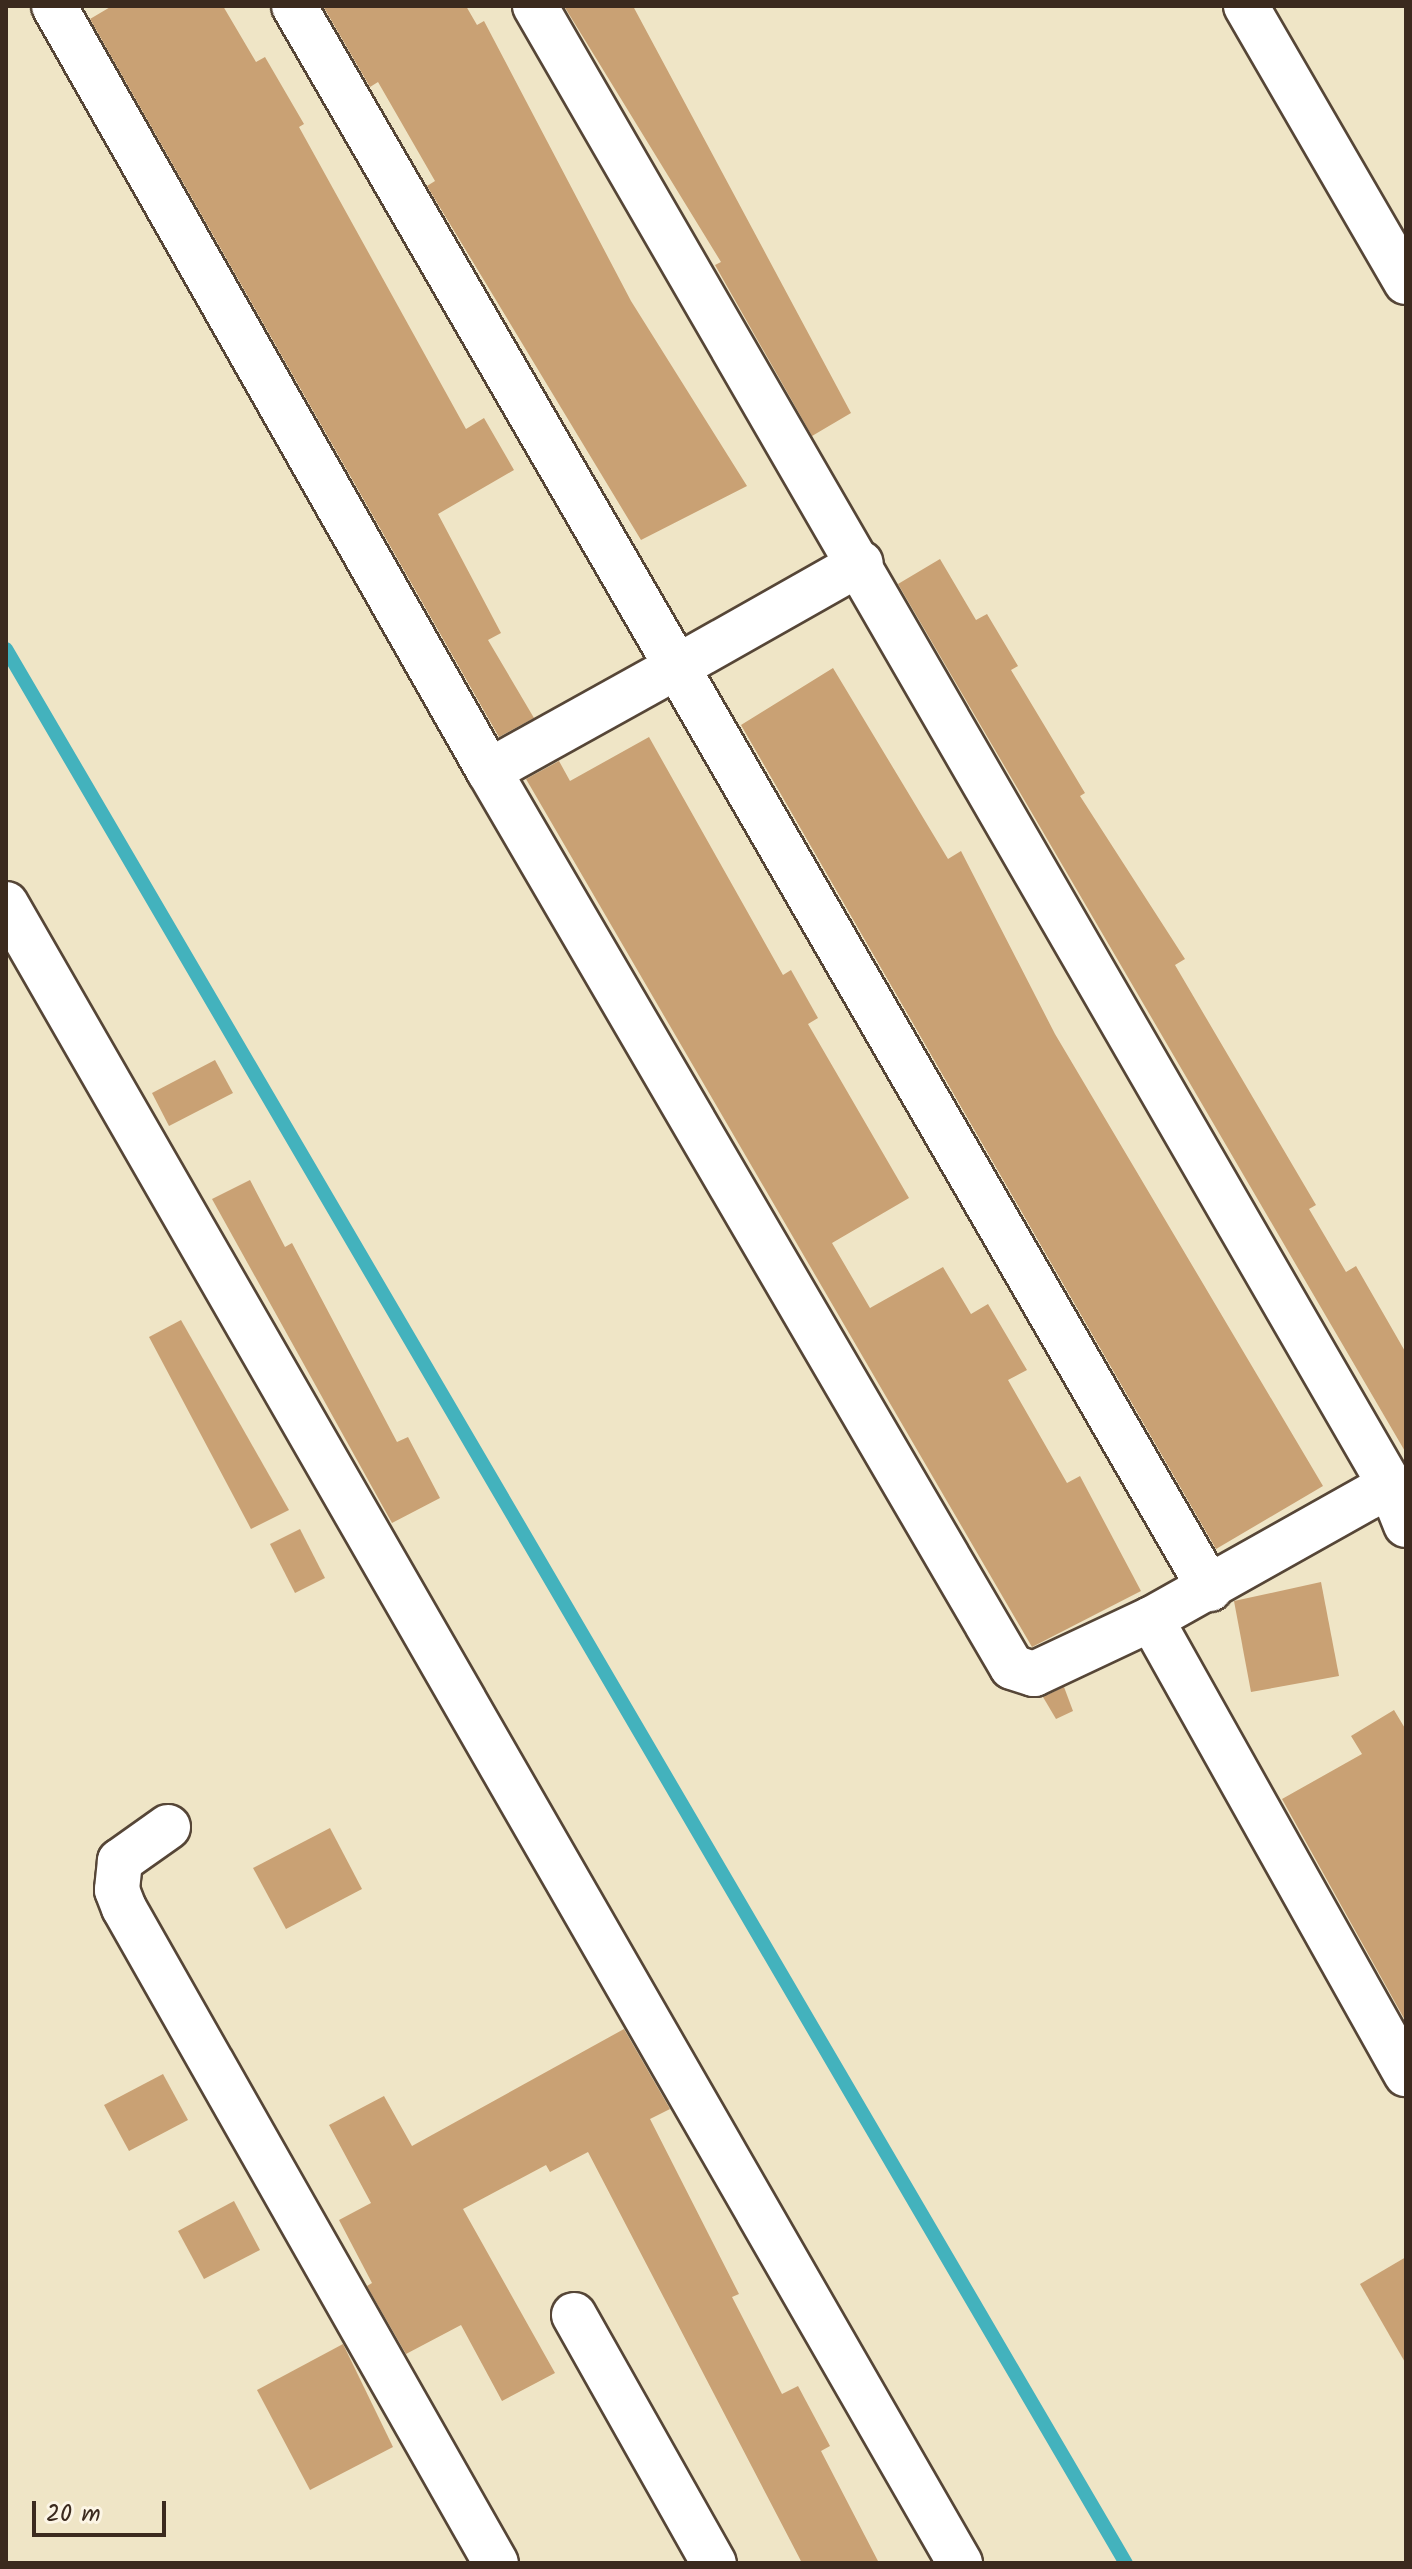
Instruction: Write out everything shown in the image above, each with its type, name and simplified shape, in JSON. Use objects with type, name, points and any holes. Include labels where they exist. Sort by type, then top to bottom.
[{"type":"street","points":[[54,6],[489,771],[1012,1667],[1034,1674],[1210,1589],[1398,1505],[861,563],[535,6]]},
{"type":"street","points":[[294,6],[1210,1589]]},
{"type":"street","points":[[1246,6],[1406,282]]},
{"type":"street","points":[[489,771],[861,563]]},
{"type":"street","points":[[6,904],[960,2563]]},
{"type":"street","points":[[1151,1619],[1406,2074]]},
{"type":"street","points":[[168,1827],[120,1861],[117,1890],[124,1908],[496,2563]]},
{"type":"street","points":[[574,2315],[714,2563]]},
{"type":"building","points":[[112,6],[223,6],[256,62],[265,57],[304,124],[299,127],[466,429],[484,418],[514,470],[438,514],[501,633],[488,640],[534,718],[499,737],[90,19]]},
{"type":"building","points":[[323,6],[466,6],[477,25],[484,21],[631,301],[747,486],[641,540],[427,186],[435,181],[378,82],[370,87]]},
{"type":"building","points":[[564,6],[633,6],[851,413],[812,436],[715,265],[721,262]]},
{"type":"building","points":[[940,559],[976,620],[987,614],[1018,666],[1011,670],[1085,793],[1080,796],[1185,959],[1175,965],[1316,1205],[1309,1209],[1346,1272],[1356,1266],[1406,1353],[1406,1453],[898,584]]},
{"type":"building","points":[[833,668],[948,859],[961,851],[1055,1034],[1323,1486],[1216,1549],[741,725]]},
{"type":"building","points":[[649,737],[783,975],[791,970],[818,1018],[808,1024],[909,1198],[832,1243],[870,1308],[943,1267],[971,1314],[988,1304],[1027,1370],[1008,1380],[1067,1483],[1080,1476],[1141,1591],[1032,1647],[526,779],[559,761],[570,781]]},
{"type":"building","points":[[215,1060],[233,1093],[169,1126],[152,1093]]},
{"type":"building","points":[[250,1180],[285,1247],[292,1243],[397,1442],[408,1437],[440,1498],[392,1523],[212,1199]]},
{"type":"building","points":[[181,1320],[289,1510],[251,1529],[149,1337]]},
{"type":"building","points":[[300,1529],[325,1578],[295,1593],[270,1544]]},
{"type":"building","points":[[1321,1582],[1339,1676],[1251,1692],[1234,1601]]},
{"type":"building","points":[[1064,1687],[1073,1711],[1056,1719],[1043,1697]]},
{"type":"building","points":[[1394,1710],[1406,1730],[1406,2022],[1282,1799],[1362,1754],[1351,1736]]},
{"type":"building","points":[[330,1828],[362,1889],[286,1929],[253,1868]]},
{"type":"building","points":[[624,2029],[670,2109],[650,2119],[739,2294],[732,2297],[782,2394],[798,2386],[830,2446],[821,2451],[879,2563],[802,2563],[588,2152],[550,2172],[546,2165],[463,2209],[555,2373],[502,2401],[461,2325],[406,2354],[367,2286],[372,2283],[339,2220],[371,2203],[329,2125],[384,2096],[412,2146]]},
{"type":"building","points":[[163,2074],[188,2120],[129,2151],[104,2105]]},
{"type":"building","points":[[234,2201],[260,2250],[204,2279],[178,2231]]},
{"type":"building","points":[[1406,2257],[1406,2364],[1360,2284]]},
{"type":"building","points":[[343,2344],[393,2447],[310,2490],[257,2390]]},
{"type":"waterway","points":[[6,649],[1126,2563]]}]
